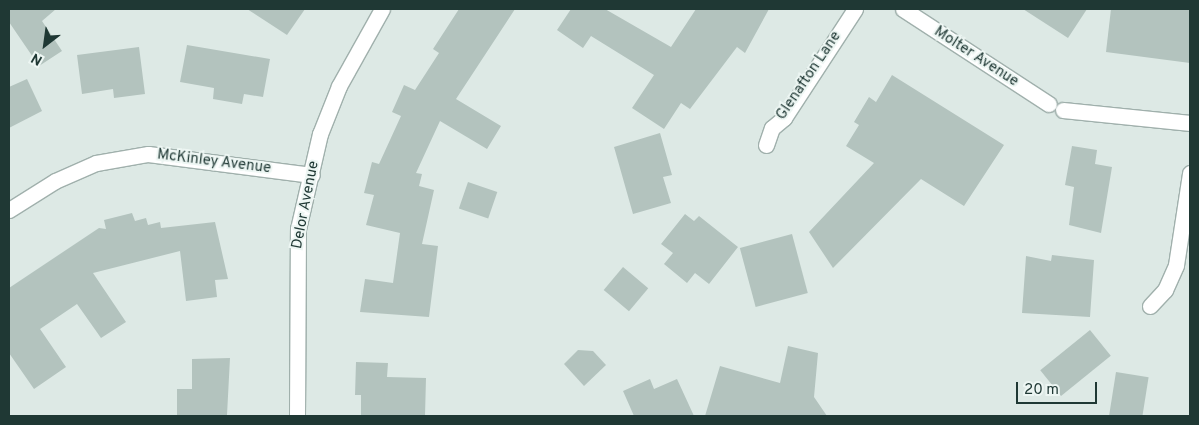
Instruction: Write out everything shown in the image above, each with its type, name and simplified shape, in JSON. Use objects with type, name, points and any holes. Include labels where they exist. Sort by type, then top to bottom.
[{"type":"street","name":"Delor Avenue","points":[[297,416],[295,274],[298,229],[320,134],[339,86],[382,9]]},
{"type":"street","name":"Glenafton Lane","points":[[766,145],[772,128],[784,118],[855,9]]},
{"type":"street","name":"Molter Avenue","points":[[902,9],[1056,107],[1190,123]]},
{"type":"street","name":"McKinley Avenue","points":[[9,210],[54,181],[96,163],[148,154],[312,175]]},
{"type":"street","points":[[1150,306],[1165,290],[1176,265],[1190,173]]},
{"type":"building","points":[[9,9],[56,9],[42,21],[62,51],[39,66],[9,22]]},
{"type":"building","points":[[247,9],[305,9],[287,35]]},
{"type":"building","points":[[459,9],[515,9],[456,99],[501,126],[487,149],[440,121],[416,173],[422,174],[419,186],[434,190],[422,244],[438,246],[429,317],[360,312],[365,279],[393,283],[400,233],[366,225],[374,195],[364,193],[372,162],[379,164],[401,116],[392,112],[404,85],[415,90],[439,53],[433,49]]},
{"type":"building","points":[[571,9],[605,9],[671,47],[696,9],[769,9],[745,53],[737,47],[690,109],[681,103],[664,129],[632,108],[654,75],[591,36],[583,48],[557,30]]},
{"type":"building","points":[[1023,9],[1087,9],[1068,38]]},
{"type":"building","points":[[1111,9],[1190,9],[1190,63],[1106,52]]},
{"type":"building","points":[[187,45],[270,59],[263,97],[244,94],[242,104],[213,99],[214,88],[180,82]]},
{"type":"building","points":[[139,47],[145,94],[114,98],[113,89],[82,94],[77,55]]},
{"type":"building","points":[[892,75],[1004,145],[964,206],[921,179],[833,268],[809,232],[874,163],[846,146],[859,125],[854,122],[869,97],[876,102]]},
{"type":"building","points":[[27,79],[42,111],[9,128],[9,87]]},
{"type":"building","points":[[660,133],[672,175],[663,177],[671,203],[633,214],[614,147]]},
{"type":"building","points":[[1072,146],[1097,150],[1095,164],[1112,167],[1101,233],[1069,225],[1074,187],[1065,185]]},
{"type":"building","points":[[468,182],[497,192],[488,219],[459,208]]},
{"type":"building","points":[[132,213],[135,221],[146,218],[148,225],[160,222],[161,228],[215,222],[228,279],[215,280],[217,297],[186,301],[180,251],[93,273],[126,322],[101,338],[77,304],[40,329],[66,367],[34,389],[9,353],[9,288],[99,228],[106,229],[104,220]]},
{"type":"building","points":[[685,214],[694,221],[699,216],[738,247],[709,284],[695,273],[687,283],[664,264],[673,253],[661,244]]},
{"type":"building","points":[[792,234],[808,293],[756,307],[740,248]]},
{"type":"building","points":[[1052,255],[1094,260],[1090,317],[1022,313],[1026,256],[1051,261]]},
{"type":"building","points":[[623,267],[648,288],[629,311],[604,290]]},
{"type":"building","points":[[1090,330],[1111,356],[1061,396],[1040,370]]},
{"type":"building","points":[[788,346],[818,353],[814,397],[827,416],[705,416],[720,366],[780,383]]},
{"type":"building","points":[[578,350],[593,351],[606,365],[584,386],[564,364]]},
{"type":"building","points":[[230,358],[227,415],[177,415],[177,389],[192,389],[192,359]]},
{"type":"building","points":[[356,362],[388,363],[387,377],[426,378],[425,416],[361,415],[361,395],[355,395]]},
{"type":"building","points":[[1116,372],[1149,377],[1142,416],[1109,415]]},
{"type":"building","points":[[650,379],[654,389],[677,379],[694,416],[634,416],[623,391]]}]
